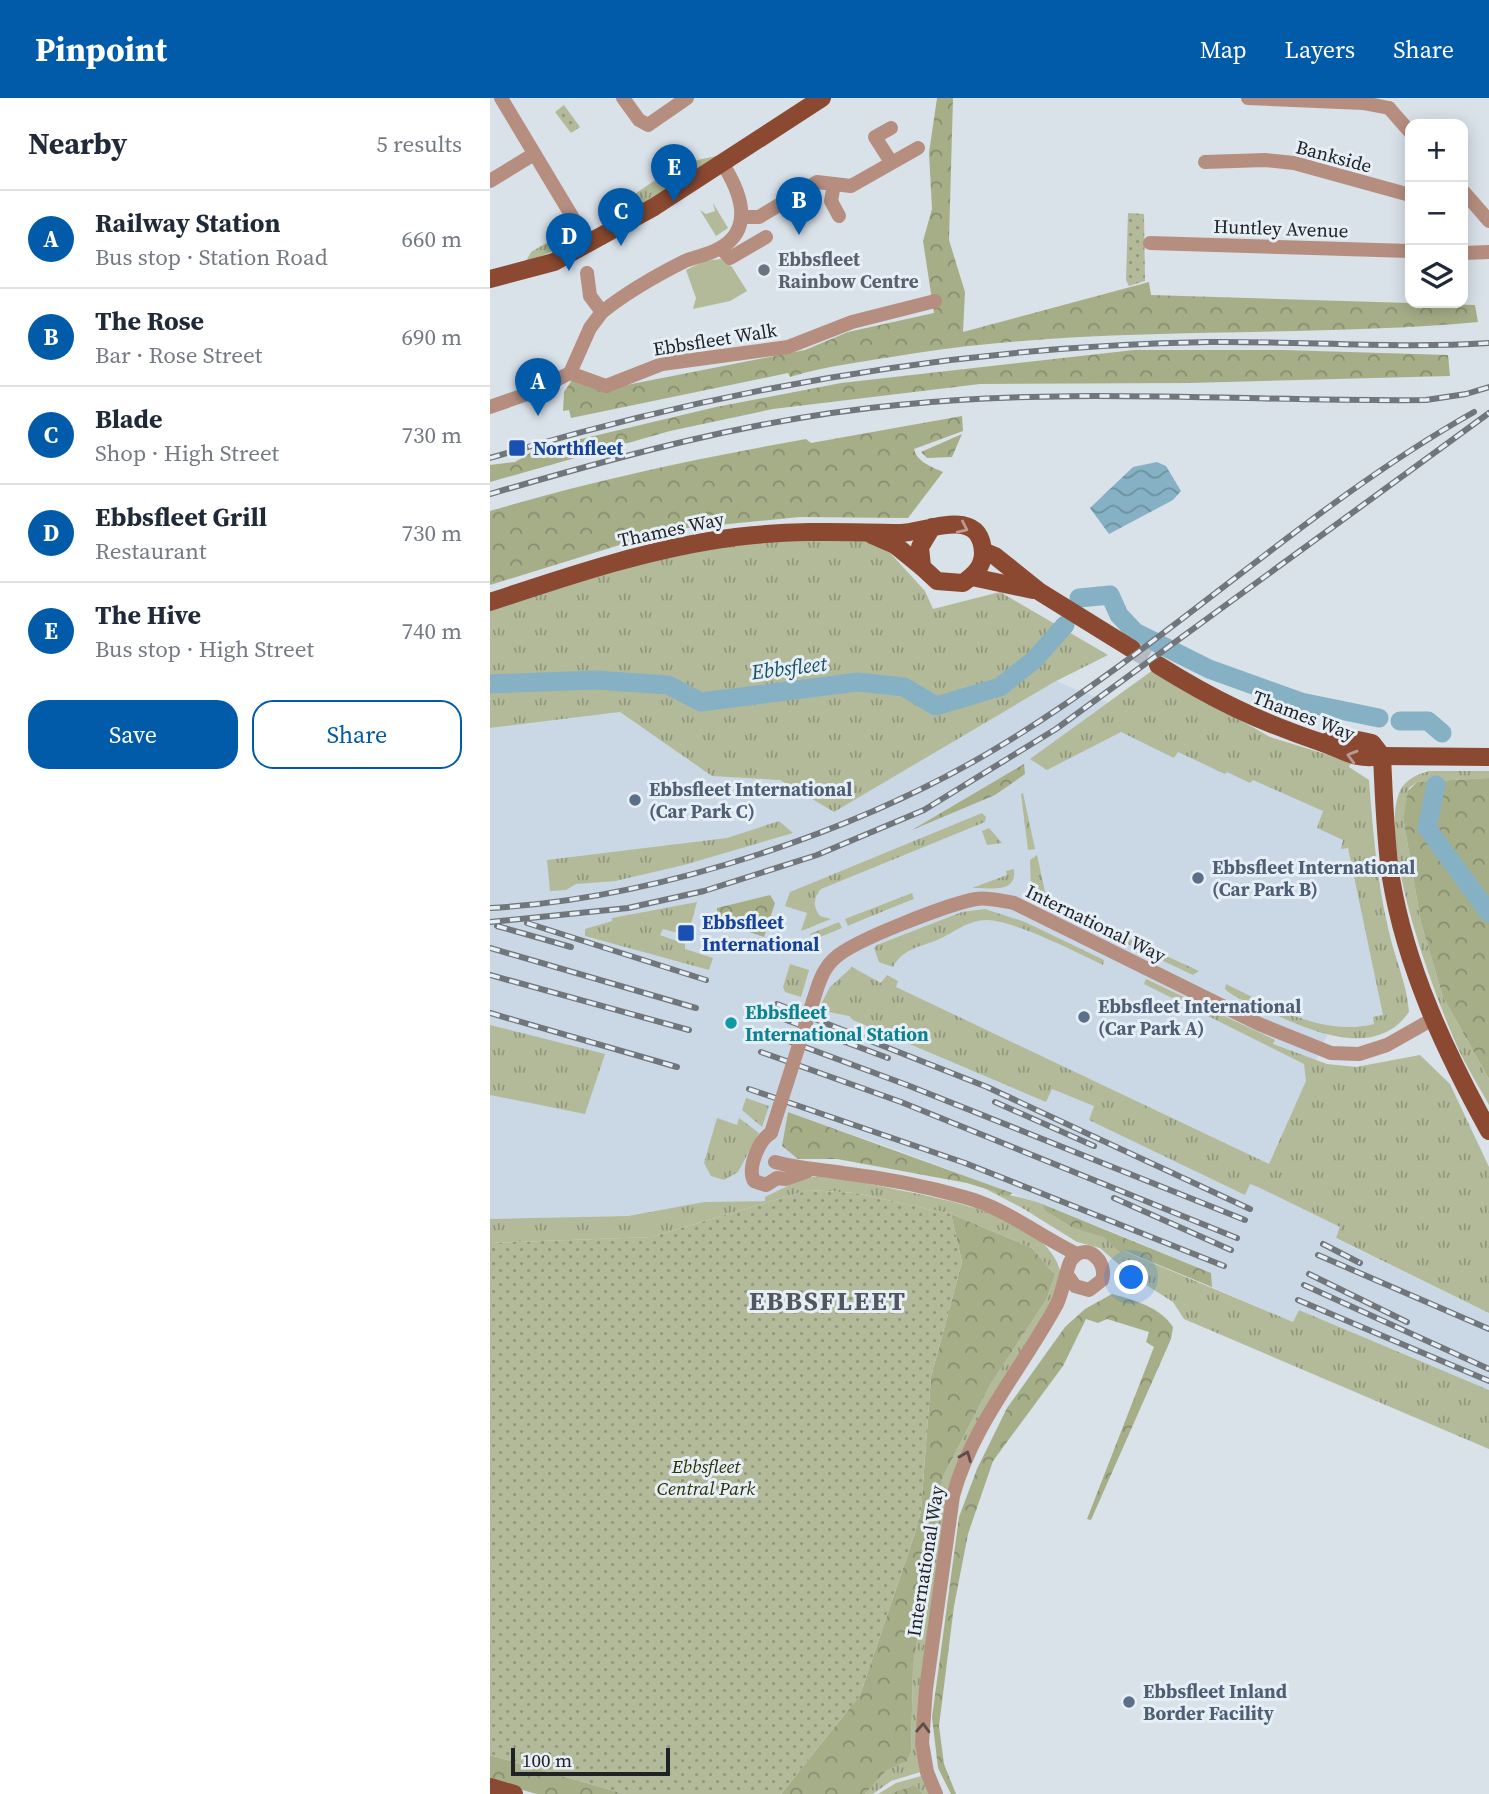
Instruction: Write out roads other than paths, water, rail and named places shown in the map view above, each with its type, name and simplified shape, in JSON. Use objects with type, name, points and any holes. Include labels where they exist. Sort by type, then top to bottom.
[{"type":"main road","points":[[490,279],[554,262],[654,207],[822,98]]},
{"type":"main road","points":[[983,551],[979,568],[972,577],[963,583],[942,583],[929,576],[922,567],[920,547],[932,527],[947,522],[964,525],[974,533],[983,551],[997,558],[1040,592],[1132,649]]},
{"type":"main road","name":"Thames Way","points":[[490,602],[630,558],[696,543],[772,534],[904,533],[932,527]]},
{"type":"main road","name":"Thames Way","points":[[866,532],[895,545],[922,567]]},
{"type":"main road","points":[[972,577],[1040,592]]},
{"type":"main road","name":"Thames Way","points":[[1158,665],[1245,715],[1324,743],[1338,736],[1372,743],[1382,756]]},
{"type":"main road","points":[[1489,757],[1382,756],[1391,879],[1401,925],[1433,1019],[1489,1131]]},
{"type":"main road","points":[[490,1787],[514,1794]]},
{"type":"street","points":[[501,98],[588,243]]},
{"type":"street","points":[[623,98],[639,120],[648,125],[687,98]]},
{"type":"street","points":[[1248,98],[1392,103],[1405,124]]},
{"type":"street","points":[[891,128],[875,137],[891,162]]},
{"type":"street","points":[[741,217],[759,217],[815,183],[851,186],[918,148]]},
{"type":"street","points":[[490,181],[534,154]]},
{"type":"street","name":"Bankside","points":[[1205,162],[1265,160],[1294,163],[1405,194]]},
{"type":"street","points":[[490,407],[530,393],[570,373],[590,328],[602,312],[677,266],[721,248],[736,231],[741,217],[738,191],[722,163]]},
{"type":"street","points":[[834,184],[831,201],[839,216]]},
{"type":"street","points":[[1468,197],[1489,221]]},
{"type":"street","points":[[721,248],[730,258],[766,237]]},
{"type":"street","name":"Huntley Avenue","points":[[1150,243],[1405,251]]},
{"type":"street","points":[[1468,253],[1489,252]]},
{"type":"street","points":[[587,273],[590,296],[602,312]]},
{"type":"street","name":"Ebbsfleet Walk","points":[[570,373],[606,386],[662,364],[788,347],[852,322],[935,301]]},
{"type":"street","name":"International Way","points":[[777,1178],[779,1170],[773,1161],[771,1133],[824,973],[836,956],[964,902],[988,899],[1014,904],[1259,1024],[1331,1053],[1359,1054],[1378,1048],[1413,1033],[1433,1019]]},
{"type":"street","name":"International Way","points":[[752,1165],[764,1137],[771,1133]]},
{"type":"street","points":[[808,1171],[786,1179],[777,1178],[769,1185],[758,1185],[751,1177],[752,1165],[760,1158],[808,1171],[849,1174],[964,1196],[1012,1216],[1048,1240],[1077,1254],[1087,1252],[1098,1258],[1104,1267],[1102,1280],[1095,1287],[1084,1290],[1073,1285],[1048,1240]]},
{"type":"street","name":"International Way","points":[[936,1794],[927,1772],[922,1743],[929,1659],[953,1496],[974,1438],[1051,1314],[1070,1261],[1077,1254]]},
{"type":"water","points":[[1157,462],[1166,466],[1181,491],[1173,500],[1109,534],[1090,508],[1133,467]]},
{"type":"waterway","name":"Ebbsfleet","points":[[1079,598],[1110,595],[1119,615],[1135,632],[1209,669],[1301,702],[1379,718]]},
{"type":"waterway","name":"Ebbsfleet","points":[[490,684],[596,680],[668,685],[701,702],[858,682],[904,687],[936,706],[1000,687],[1034,660],[1065,625]]},
{"type":"waterway","name":"Ebbsfleet","points":[[1400,721],[1428,721],[1442,733]]},
{"type":"waterway","name":"Ebbsfleet","points":[[1436,785],[1427,828],[1489,913]]},
{"type":"tunnel","points":[[1132,649],[1158,665]]},
{"type":"railway","points":[[490,458],[666,411],[845,375],[936,362],[1118,345],[1209,342],[1419,345],[1489,343]]},
{"type":"railway","points":[[490,494],[692,440],[794,419],[898,405],[1096,396],[1426,400],[1466,394],[1489,387]]},
{"type":"railway","points":[[490,908],[555,902],[622,890],[760,854],[892,803],[954,772],[1010,740],[1069,701],[1355,489],[1474,412]]},
{"type":"railway","points":[[490,922],[628,908],[704,891],[817,855],[924,810],[1056,729],[1489,413]]},
{"type":"railway","points":[[527,923],[706,980]]},
{"type":"railway","points":[[497,926],[571,947]]},
{"type":"railway","points":[[490,948],[696,1008]]},
{"type":"railway","points":[[490,975],[689,1030]]},
{"type":"railway","points":[[777,1004],[987,1087],[1250,1209]]},
{"type":"railway","points":[[490,1013],[677,1067]]},
{"type":"railway","points":[[773,1015],[888,1058]]},
{"type":"railway","points":[[767,1033],[907,1085],[1245,1220]]},
{"type":"railway","points":[[761,1052],[901,1102],[1237,1238]]},
{"type":"railway","points":[[749,1089],[965,1163],[1224,1266]]},
{"type":"railway","points":[[995,1102],[1094,1146]]},
{"type":"railway","points":[[1114,1198],[1231,1250]]},
{"type":"railway","points":[[1323,1244],[1360,1263]]},
{"type":"railway","points":[[1318,1255],[1489,1329]]},
{"type":"railway","points":[[1309,1274],[1407,1322]]},
{"type":"railway","points":[[1304,1285],[1489,1369]]},
{"type":"railway","points":[[1298,1300],[1489,1381]]},
{"type":"place","name":"The Hive","points":[[674,202]]},
{"type":"place","name":"The Rose","points":[[799,235]]},
{"type":"place","name":"Blade","points":[[621,246]]},
{"type":"place","name":"Ebbsfleet Rainbow Centre","points":[[764,270]]},
{"type":"place","name":"Ebbsfleet Grill","points":[[569,271]]},
{"type":"place","name":"Railway Station","points":[[538,416]]},
{"type":"place","name":"Northfleet","points":[[517,448]]},
{"type":"place","name":"Ebbsfleet International (Car Park C)","points":[[635,800]]},
{"type":"place","name":"Ebbsfleet International (Car Park B)","points":[[1198,878]]},
{"type":"place","name":"Ebbsfleet International","points":[[686,933]]},
{"type":"place","name":"Ebbsfleet International (Car Park A)","points":[[1084,1017]]},
{"type":"place","name":"Ebbsfleet International Station","points":[[731,1023]]},
{"type":"place","name":"Ebbsfleet Inland Border Facility","points":[[1129,1702]]},
{"type":"district","name":"EBBSFLEET","points":[[828,1301]]},
{"type":"park label","name":"Ebbsfleet Central Park","points":[[706,1477]]}]
